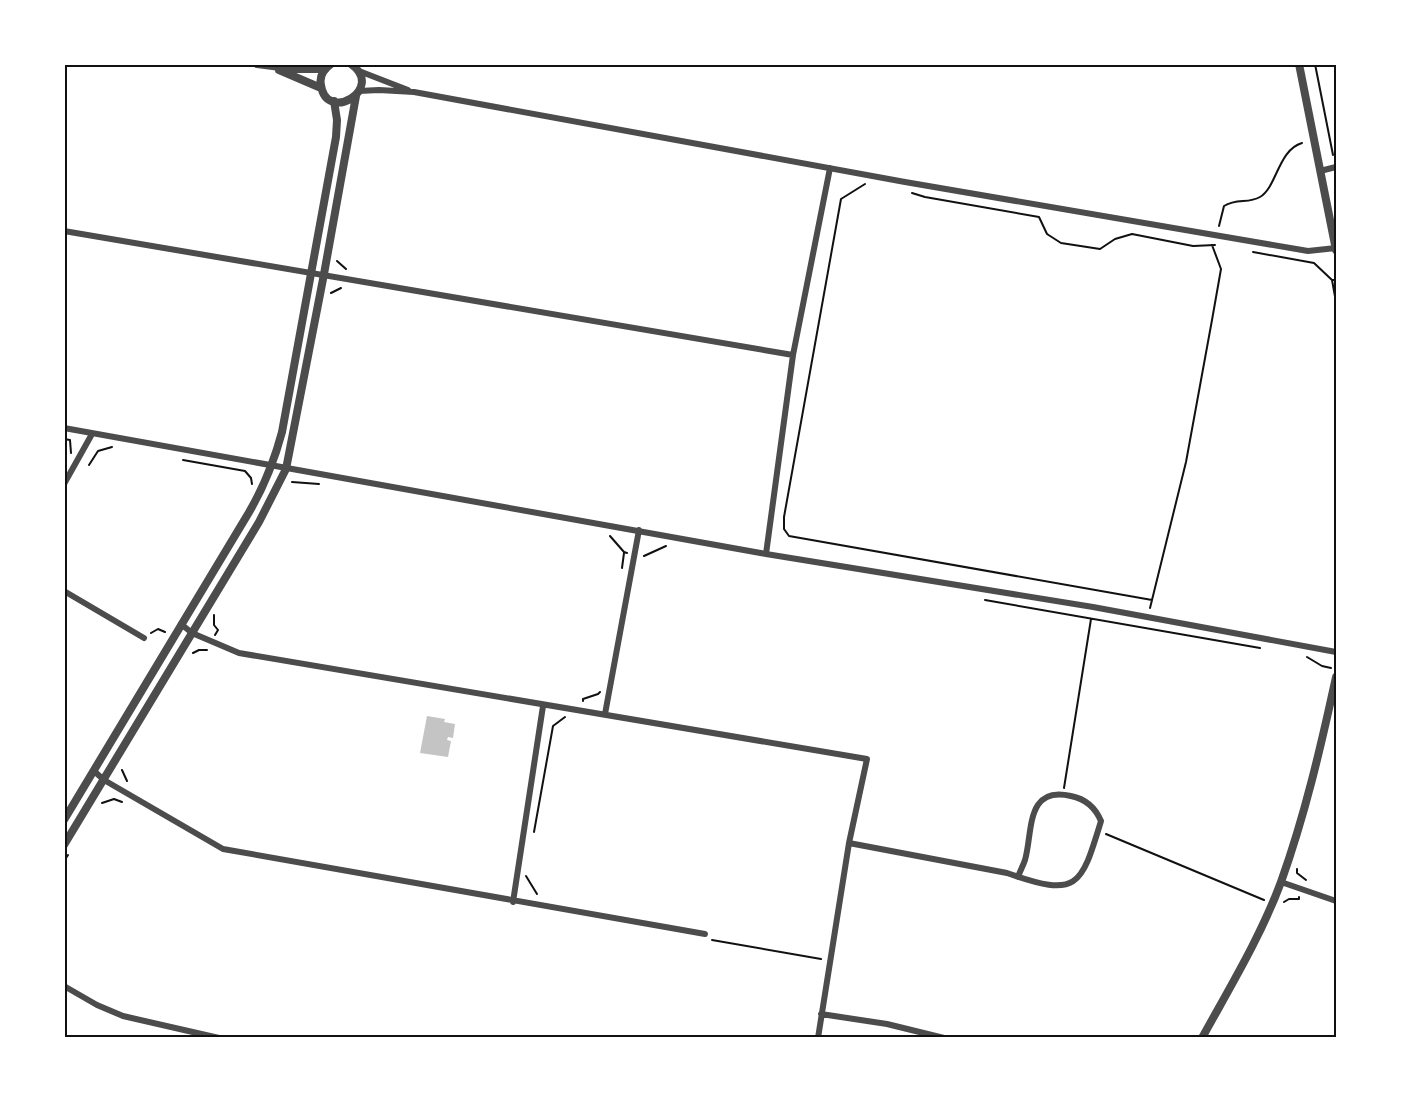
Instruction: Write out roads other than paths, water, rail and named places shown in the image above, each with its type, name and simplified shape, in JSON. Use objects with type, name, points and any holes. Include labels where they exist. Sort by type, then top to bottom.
[{"type":"street","points":[[257,64],[328,66],[320,81],[321,88],[328,98],[334,101],[345,102],[357,94],[379,90],[414,92],[905,182],[1308,251],[1336,249],[1299,64]]},
{"type":"street","points":[[268,66],[321,88]]},
{"type":"street","points":[[353,66],[414,92]]},
{"type":"street","points":[[67,848],[104,780],[259,522],[286,469],[361,81],[353,66]]},
{"type":"street","points":[[64,820],[249,514],[272,467],[282,432],[336,137],[337,120],[334,101]]},
{"type":"street","points":[[1320,171],[1336,167]]},
{"type":"street","points":[[766,554],[793,355],[830,168]]},
{"type":"street","points":[[64,231],[793,355]]},
{"type":"street","points":[[64,428],[766,554],[1147,617],[1336,652]]},
{"type":"street","points":[[64,484],[92,434]]},
{"type":"street","points":[[605,714],[639,530]]},
{"type":"street","points":[[64,591],[144,638]]},
{"type":"street","points":[[182,624],[192,633],[239,652],[867,759],[849,843],[818,1038]]},
{"type":"street","points":[[1202,1038],[1281,882],[1310,789],[1336,678]]},
{"type":"street","points":[[513,902],[543,705]]},
{"type":"street","points":[[94,771],[104,780],[223,849],[513,902],[705,934]]},
{"type":"street","points":[[849,843],[1008,873],[1018,877],[1059,886],[1074,882],[1085,869],[1101,822],[1094,808],[1080,798],[1063,794],[1045,799],[1036,808],[1030,828],[1026,859],[1018,877]]},
{"type":"street","points":[[1281,882],[1336,902]]},
{"type":"street","points":[[64,986],[97,1005],[123,1016],[219,1038]]},
{"type":"street","points":[[821,1014],[887,1024],[944,1038]]}]
